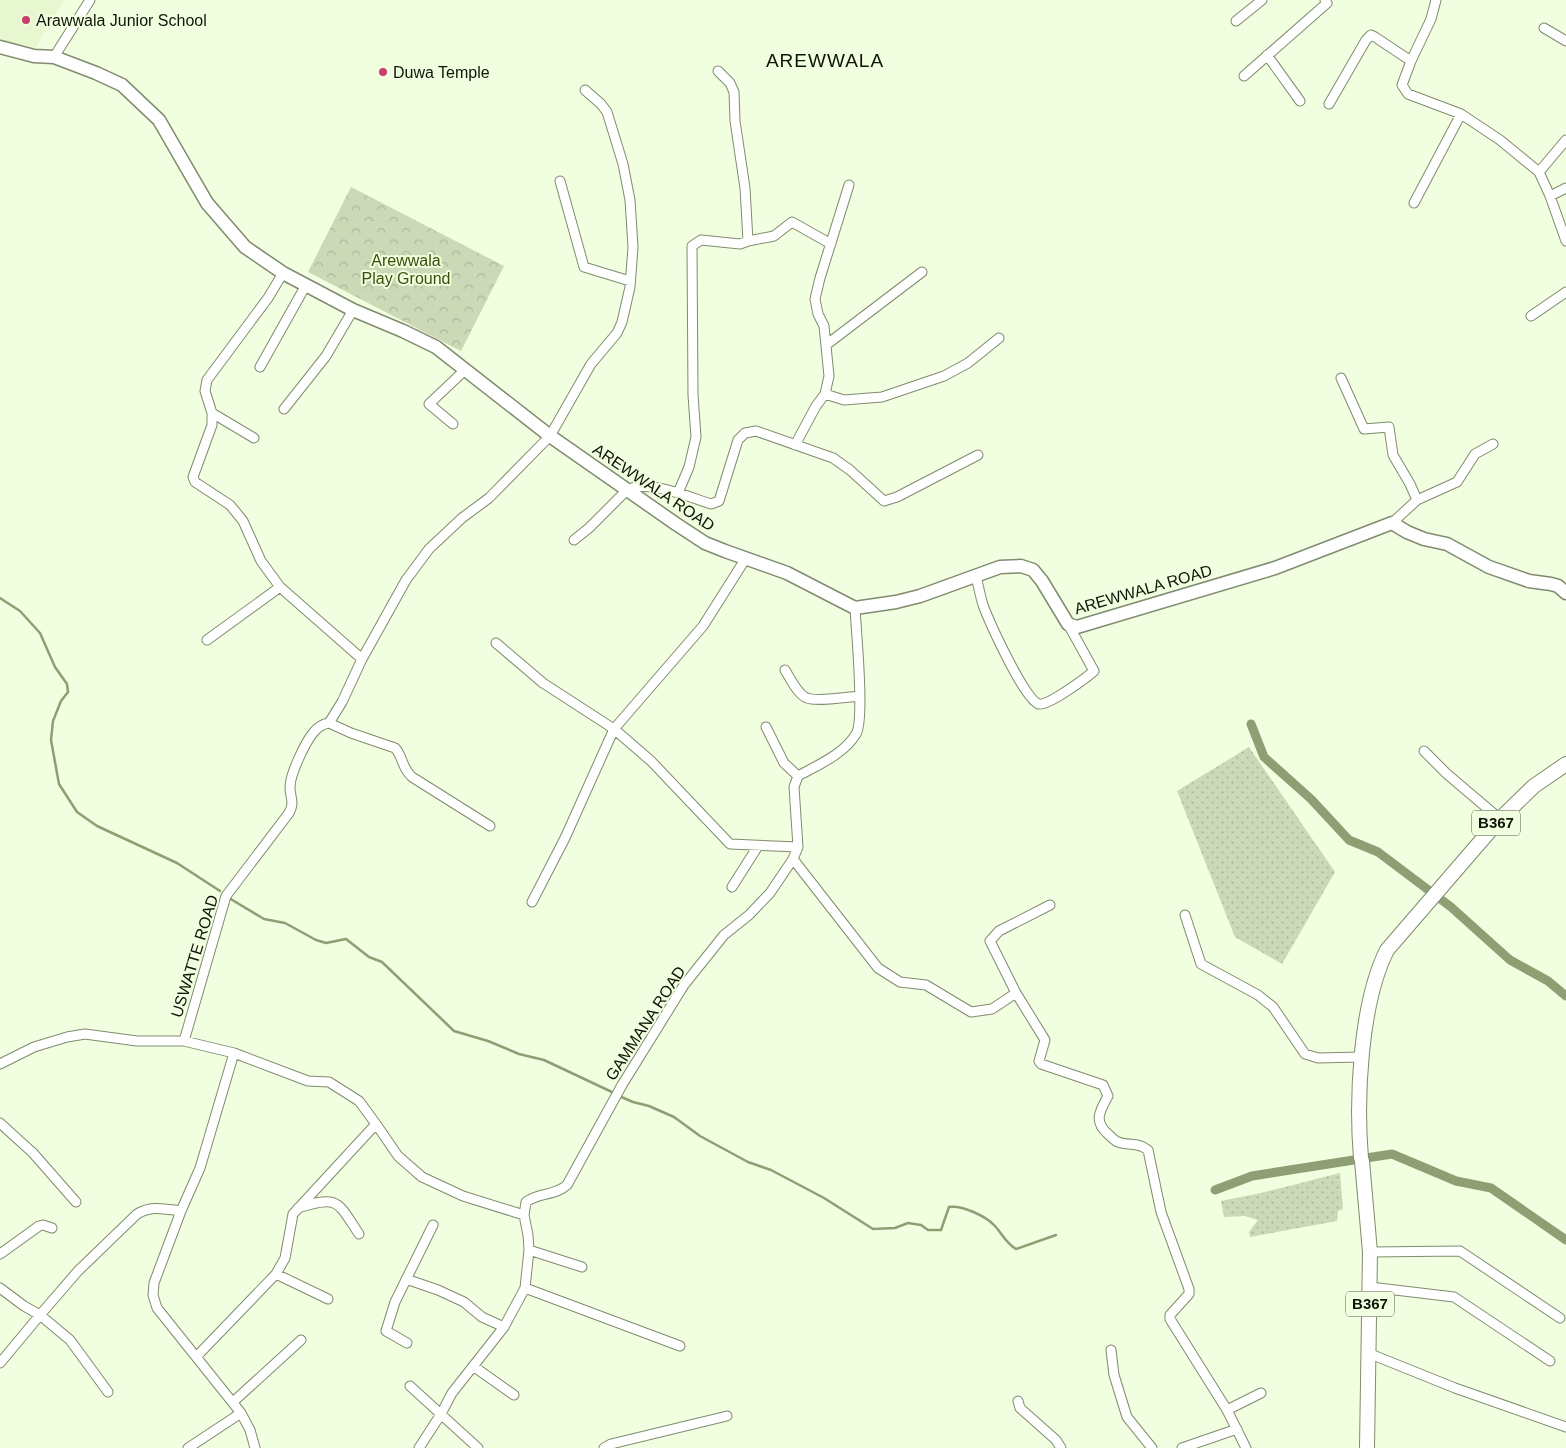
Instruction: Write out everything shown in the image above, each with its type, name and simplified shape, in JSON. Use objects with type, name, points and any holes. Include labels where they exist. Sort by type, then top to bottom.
[{"type":"main road","name":"B367","points":[[1367,1448],[1370,1252],[1362,1159],[1361,1057],[1381,962],[1387,950],[1500,818],[1534,786],[1566,764]]},
{"type":"street","points":[[54,57],[90,0]]},
{"type":"street","points":[[1236,21],[1262,0]]},
{"type":"street","points":[[1244,76],[1327,3],[1325,0]]},
{"type":"street","points":[[1436,0],[1431,19],[1402,85],[1408,94],[1460,114],[1500,140],[1538,172],[1550,196],[1565,237]]},
{"type":"street","points":[[1544,28],[1566,41]]},
{"type":"street","points":[[1328,104],[1366,40],[1371,35],[1411,62]]},
{"type":"street","name":"AREWWALA ROAD","points":[[0,47],[34,56],[54,57],[96,72],[118,83],[159,120],[207,203],[245,247],[283,273],[353,310],[436,347],[550,436],[705,543],[787,572],[855,608],[896,602],[920,596],[976,575],[1007,566],[1020,566],[1032,570],[1042,581],[1068,624],[1077,627],[1276,568],[1392,522]]},
{"type":"street","points":[[1267,55],[1300,101]]},
{"type":"street","points":[[718,71],[730,83],[734,92],[735,121],[745,188],[748,241]]},
{"type":"street","name":"USWATTE ROAD","points":[[184,1041],[226,896],[289,813],[293,805],[290,786],[294,769],[313,733],[322,724],[329,723],[342,702],[362,659],[406,580],[429,549],[462,518],[489,498],[550,436],[591,364],[617,333],[622,322],[630,281],[633,247],[630,200],[623,164],[607,112],[585,90]]},
{"type":"street","points":[[1414,203],[1460,114]]},
{"type":"street","points":[[1538,172],[1566,140]]},
{"type":"street","points":[[560,181],[584,268],[630,281]]},
{"type":"street","points":[[795,445],[816,406],[825,394],[829,376],[824,326],[818,314],[815,299],[849,185]]},
{"type":"street","points":[[1550,196],[1566,188]]},
{"type":"street","points":[[678,493],[690,467],[696,437],[693,394],[692,246],[701,240],[740,244],[774,236],[792,222],[831,244]]},
{"type":"street","points":[[826,345],[922,272]]},
{"type":"street","points":[[283,273],[268,298],[207,380],[205,391],[212,413],[212,425],[193,477],[195,482],[230,505],[243,521],[260,561],[280,587],[362,659]]},
{"type":"street","points":[[260,367],[306,285]]},
{"type":"street","points":[[1531,316],[1566,292]]},
{"type":"street","points":[[284,409],[326,356],[353,310]]},
{"type":"street","points":[[825,394],[844,400],[882,397],[944,376],[968,363],[999,338]]},
{"type":"street","points":[[453,424],[429,404],[466,369]]},
{"type":"street","points":[[1342,378],[1364,429],[1389,427],[1394,455],[1417,500]]},
{"type":"street","points":[[212,413],[254,438]]},
{"type":"street","points":[[574,540],[633,486],[646,486],[678,493],[711,504],[719,501],[738,440],[745,433],[756,431],[833,458],[850,470],[884,501],[898,497],[978,455]]},
{"type":"street","points":[[1493,444],[1475,454],[1457,482],[1417,500],[1392,522],[1424,539],[1447,544],[1489,567],[1529,581],[1558,586],[1566,594]]},
{"type":"street","points":[[532,902],[565,838],[614,729],[703,626],[746,558]]},
{"type":"street","points":[[976,575],[982,603],[1006,656],[1030,698],[1037,704],[1042,705],[1060,696],[1094,671],[1068,624]]},
{"type":"street","points":[[207,640],[280,587]]},
{"type":"street","points":[[766,727],[784,763],[798,776],[845,747],[858,732],[860,696],[855,608]]},
{"type":"street","points":[[496,643],[542,683],[614,729],[651,761],[730,844],[798,847]]},
{"type":"street","points":[[785,670],[806,698],[817,700],[860,696]]},
{"type":"street","points":[[329,723],[351,733],[395,748],[399,752],[403,766],[412,777],[490,826]]},
{"type":"street","points":[[1424,751],[1447,774],[1500,818]]},
{"type":"street","name":"GAMMANA ROAD","points":[[524,1216],[526,1202],[539,1194],[549,1194],[561,1190],[567,1185],[617,1095],[684,986],[724,935],[770,893],[793,859],[798,847],[794,787],[798,776]]},
{"type":"street","points":[[732,886],[758,846]]},
{"type":"street","points":[[793,859],[878,968],[900,982],[926,985],[971,1012],[992,1009],[1016,994]]},
{"type":"street","points":[[1050,905],[998,931],[990,941],[1016,994],[1045,1040],[1039,1061],[1041,1064],[1103,1085],[1108,1096],[1098,1120],[1103,1129],[1117,1142],[1143,1145],[1148,1150],[1161,1212],[1189,1289],[1189,1294],[1170,1315],[1170,1319],[1227,1410],[1246,1448]]},
{"type":"street","points":[[1185,915],[1201,964],[1258,994],[1273,1007],[1305,1054],[1318,1058],[1361,1057]]},
{"type":"street","points":[[0,1064],[34,1047],[67,1037],[85,1034],[137,1041],[184,1041],[234,1053],[308,1081],[329,1082],[358,1101],[398,1156],[422,1177],[463,1196],[524,1216],[529,1250],[525,1288],[504,1327],[452,1393],[419,1448]]},
{"type":"street","points":[[234,1053],[200,1168],[181,1210],[154,1283],[154,1295],[157,1308],[241,1412],[256,1448]]},
{"type":"street","points":[[0,1123],[33,1153],[76,1202]]},
{"type":"street","points":[[197,1356],[276,1274],[285,1258],[293,1214],[376,1124]]},
{"type":"street","points":[[298,1208],[326,1200],[335,1202],[340,1206],[359,1234]]},
{"type":"street","points":[[0,1362],[78,1271],[137,1214],[144,1209],[153,1208],[181,1210]]},
{"type":"street","points":[[0,1254],[39,1226],[43,1225],[52,1228]]},
{"type":"street","points":[[407,1344],[386,1331],[395,1302],[433,1225]]},
{"type":"street","points":[[529,1250],[582,1267]]},
{"type":"street","points":[[1370,1252],[1460,1251],[1560,1318]]},
{"type":"street","points":[[276,1274],[328,1300]]},
{"type":"street","points":[[406,1279],[438,1290],[464,1302],[482,1317],[504,1327]]},
{"type":"street","points":[[1370,1287],[1454,1297],[1550,1361]]},
{"type":"street","points":[[0,1288],[40,1315],[70,1340],[108,1392]]},
{"type":"street","points":[[525,1288],[680,1346]]},
{"type":"street","points":[[233,1402],[301,1340]]},
{"type":"street","points":[[1111,1350],[1114,1375],[1127,1417],[1152,1448]]},
{"type":"street","points":[[1368,1353],[1455,1388],[1566,1427]]},
{"type":"street","points":[[473,1366],[514,1395]]},
{"type":"street","points":[[410,1386],[478,1448]]},
{"type":"street","points":[[1227,1410],[1260,1393]]},
{"type":"street","points":[[1018,1401],[1020,1408],[1056,1440],[1062,1448]]},
{"type":"street","points":[[188,1448],[241,1412]]},
{"type":"street","points":[[604,1448],[611,1444],[727,1416]]},
{"type":"street","points":[[1182,1448],[1237,1429]]},
{"type":"shaded area","name":"Arawwala Junior School","points":[[0,0],[64,0],[36,47],[0,41]]},
{"type":"green space","name":"Arewwala Play Ground","points":[[351,187],[504,266],[461,351],[308,272]]},
{"type":"green space","points":[[1249,747],[1335,872],[1282,964],[1235,937],[1177,791]]},
{"type":"green space","points":[[1340,1173],[1343,1209],[1338,1211],[1337,1221],[1250,1237],[1249,1232],[1258,1220],[1245,1216],[1224,1217],[1221,1201]]},
{"type":"waterway","points":[[0,598],[20,611],[40,633],[55,667],[67,684],[68,692],[61,701],[53,721],[51,740],[59,784],[77,812],[97,826],[177,863],[220,891]]},
{"type":"waterway","points":[[1251,724],[1264,757],[1311,799],[1349,840],[1378,852],[1451,907],[1510,960],[1548,981],[1566,996]]},
{"type":"waterway","points":[[229,898],[264,919],[285,923],[316,940],[326,943],[346,939],[369,957],[382,962],[454,1031],[488,1041],[519,1054],[544,1060],[614,1093]]},
{"type":"waterway","points":[[619,1096],[674,1117],[700,1136],[748,1162],[771,1170],[824,1198],[873,1229],[895,1228],[908,1223],[921,1225],[928,1230],[941,1230],[949,1207],[954,1207],[967,1209],[991,1222],[1016,1249],[1056,1235]]},
{"type":"waterway","points":[[1215,1190],[1252,1176],[1392,1154],[1456,1181],[1491,1188],[1566,1240]]},
{"type":"place","name":"Arawwala Junior School","points":[[26,20]]},
{"type":"place","name":"Duwa Temple","points":[[383,72]]},
{"type":"district","name":"AREWWALA","points":[[825,60]]}]
